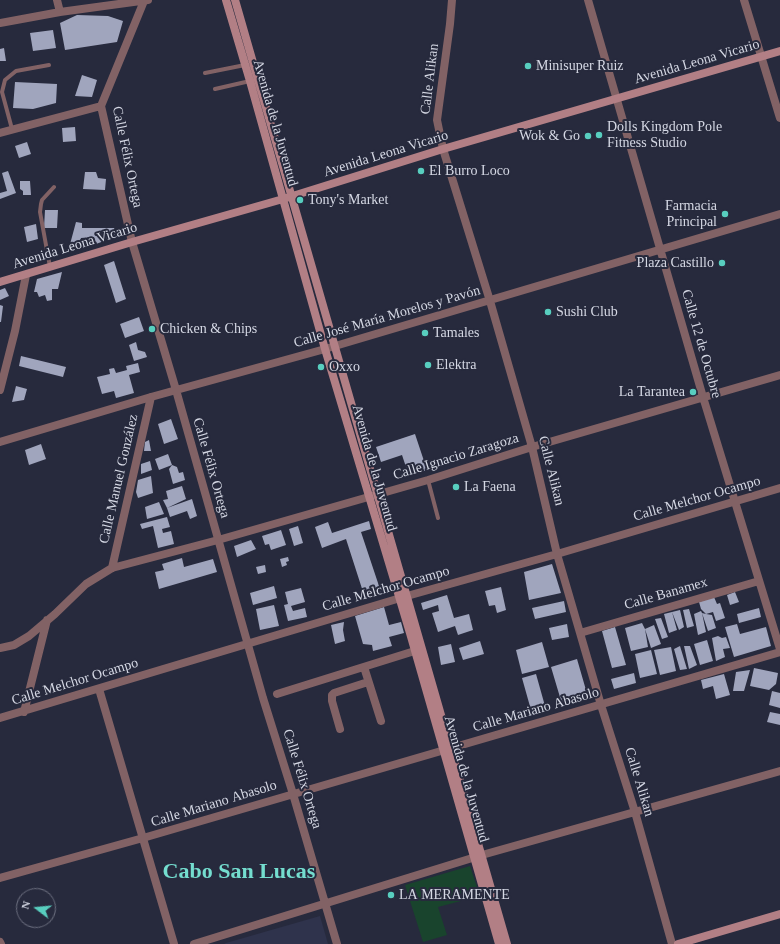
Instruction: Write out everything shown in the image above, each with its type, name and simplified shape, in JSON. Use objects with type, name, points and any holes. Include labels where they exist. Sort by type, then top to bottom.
[{"type":"street","points":[[56,0],[60,12]]},
{"type":"street","points":[[0,22],[147,0]]},
{"type":"street","name":"Calle Félix Ortega","points":[[147,0],[101,106],[132,242],[176,390],[248,644],[337,944]]},
{"type":"street","name":"Avenida de la Juventud","points":[[226,0],[325,349],[373,495],[478,856],[507,944]]},
{"type":"street","name":"Avenida de la Juventud","points":[[235,0],[335,346],[373,495]]},
{"type":"street","name":"Calle Alikan","points":[[452,0],[437,120],[443,150],[490,301],[532,447],[557,554],[601,705],[635,812],[672,944]]},
{"type":"street","name":"Calle 12 de Octubre","points":[[588,0],[703,397],[780,649]]},
{"type":"street","points":[[744,0],[780,118]]},
{"type":"street","name":"Avenida Leona Vicario","points":[[0,282],[780,51]]},
{"type":"street","points":[[0,133],[101,106]]},
{"type":"street","name":"Calle José María Morelos y Pavón","points":[[0,442],[176,390],[490,301],[780,214]]},
{"type":"street","points":[[0,390],[26,274]]},
{"type":"street","name":"Calle Ignacio Zaragoza","points":[[0,648],[21,642],[48,620],[86,584],[112,568],[218,540],[428,480],[532,447],[780,375]]},
{"type":"street","name":"Calle Manuel González","points":[[112,568],[152,397]]},
{"type":"street","name":"Calle Melchor Ocampo","points":[[0,718],[403,597],[735,503],[780,488]]},
{"type":"street","name":"Calle Banamex","points":[[580,633],[759,581]]},
{"type":"street","points":[[24,712],[48,620]]},
{"type":"street","points":[[277,694],[418,649]]},
{"type":"street","name":"Calle Mariano Abasolo","points":[[0,878],[143,838],[780,652]]},
{"type":"street","points":[[364,667],[381,721]]},
{"type":"street","points":[[340,729],[332,696],[334,693],[368,682]]},
{"type":"street","points":[[99,688],[174,944]]},
{"type":"street","points":[[194,944],[478,856],[780,771]]},
{"type":"street","name":"Avenida de la Juventud","points":[[478,856],[499,944]]},
{"type":"street","points":[[678,944],[780,914]]},
{"type":"lane","points":[[12,130],[2,92],[5,80],[16,71],[49,65]]},
{"type":"lane","points":[[205,74],[245,65]]},
{"type":"lane","points":[[214,88],[250,81]]},
{"type":"lane","points":[[50,267],[40,208],[42,200],[54,187]]},
{"type":"lane","points":[[428,480],[438,518]]},
{"type":"shaded area","points":[[320,916],[328,944],[224,944],[226,943]]},
{"type":"green space","points":[[470,866],[480,896],[438,907],[447,935],[423,942],[405,885]]},
{"type":"building","points":[[77,15],[108,16],[123,21],[117,42],[65,50],[60,23]]},
{"type":"building","points":[[53,30],[56,48],[33,51],[30,33]]},
{"type":"building","points":[[4,48],[6,61],[0,61],[0,49]]},
{"type":"building","points":[[82,75],[97,80],[92,97],[75,96]]},
{"type":"building","points":[[15,82],[57,84],[56,103],[33,109],[13,108]]},
{"type":"building","points":[[75,127],[76,141],[63,142],[62,128]]},
{"type":"building","points":[[27,142],[31,154],[19,158],[15,146]]},
{"type":"building","points":[[8,171],[16,193],[0,199],[0,193],[7,191],[2,173]]},
{"type":"building","points":[[85,172],[96,172],[98,178],[106,179],[105,190],[83,189]]},
{"type":"building","points":[[20,181],[30,181],[31,195],[23,195],[23,191],[20,189]]},
{"type":"building","points":[[45,210],[58,210],[57,228],[44,228]]},
{"type":"building","points":[[76,222],[82,223],[82,228],[114,228],[117,236],[96,244],[94,237],[81,238],[78,248],[74,246],[73,249],[69,248]]},
{"type":"building","points":[[36,224],[38,239],[27,242],[24,227]]},
{"type":"building","points":[[114,261],[126,299],[116,303],[104,265]]},
{"type":"building","points":[[62,272],[58,289],[52,289],[52,300],[47,301],[45,295],[39,297],[37,292],[34,292],[37,279]]},
{"type":"building","points":[[5,288],[9,296],[0,300],[0,290]]},
{"type":"building","points":[[0,305],[3,306],[1,322],[0,322]]},
{"type":"building","points":[[139,317],[144,331],[125,338],[120,324]]},
{"type":"building","points":[[136,342],[138,350],[145,352],[147,357],[134,361],[129,345]]},
{"type":"building","points":[[21,356],[66,367],[63,377],[19,366]]},
{"type":"building","points":[[138,363],[140,372],[129,375],[134,393],[116,398],[114,391],[102,394],[97,377],[110,374],[109,369],[114,368],[116,373],[127,370],[126,366]]},
{"type":"building","points":[[16,386],[27,389],[24,400],[12,402]]},
{"type":"building","points":[[171,419],[178,439],[164,444],[158,424]]},
{"type":"building","points":[[415,434],[427,470],[409,476],[402,455],[381,462],[376,447]]},
{"type":"building","points":[[149,440],[151,451],[144,451],[145,442]]},
{"type":"building","points":[[41,444],[46,459],[29,465],[25,450]]},
{"type":"building","points":[[168,454],[172,465],[159,470],[155,459]]},
{"type":"building","points":[[150,461],[152,470],[141,474],[141,464]]},
{"type":"building","points":[[172,465],[177,467],[179,473],[183,472],[185,480],[173,484],[169,469]]},
{"type":"building","points":[[151,476],[153,493],[138,498],[136,492],[138,480]]},
{"type":"building","points":[[182,486],[186,499],[167,508],[163,500],[168,499],[166,491]]},
{"type":"building","points":[[192,499],[197,516],[190,519],[187,511],[170,517],[167,508]]},
{"type":"building","points":[[159,502],[164,514],[147,519],[145,507]]},
{"type":"building","points":[[167,517],[170,527],[162,529],[163,533],[171,531],[174,544],[158,548],[153,526],[142,529],[140,524]]},
{"type":"building","points":[[369,521],[371,529],[361,532],[381,592],[365,598],[346,539],[322,548],[315,527],[328,522],[332,533]]},
{"type":"building","points":[[298,526],[303,543],[294,546],[289,529]]},
{"type":"building","points":[[281,530],[286,545],[271,550],[269,544],[265,545],[262,536]]},
{"type":"building","points":[[251,540],[256,549],[237,557],[234,546]]},
{"type":"building","points":[[288,557],[289,561],[286,562],[287,565],[282,567],[280,559]]},
{"type":"building","points":[[182,558],[184,567],[213,559],[217,572],[159,589],[155,572],[164,570],[162,564]]},
{"type":"building","points":[[552,564],[561,593],[529,600],[524,572]]},
{"type":"building","points":[[265,565],[266,572],[258,574],[256,567]]},
{"type":"building","points":[[274,586],[277,598],[253,605],[250,593]]},
{"type":"building","points":[[501,587],[506,610],[497,613],[495,605],[489,606],[485,591]]},
{"type":"building","points":[[301,588],[305,602],[291,606],[293,611],[305,608],[307,617],[288,621],[284,605],[288,604],[285,592]]},
{"type":"building","points":[[735,592],[739,602],[730,605],[727,595]]},
{"type":"building","points":[[447,595],[454,618],[469,614],[473,630],[458,635],[455,626],[438,632],[432,613],[439,611],[438,605],[423,610],[421,603]]},
{"type":"building","points":[[714,597],[717,604],[720,603],[725,618],[716,621],[713,612],[706,614],[701,609],[699,602]]},
{"type":"building","points":[[564,601],[566,612],[535,619],[532,608]]},
{"type":"building","points":[[274,605],[279,626],[260,630],[256,609]]},
{"type":"building","points":[[384,607],[389,625],[401,622],[404,633],[389,637],[392,646],[373,651],[372,645],[363,644],[355,616]]},
{"type":"building","points":[[759,608],[761,617],[739,623],[737,614]]},
{"type":"building","points":[[689,609],[694,626],[687,628],[683,610]]},
{"type":"building","points":[[680,610],[684,627],[679,630],[672,612]]},
{"type":"building","points":[[701,611],[706,632],[698,635],[694,614]]},
{"type":"building","points":[[672,612],[677,630],[669,633],[664,614]]},
{"type":"building","points":[[702,613],[712,615],[716,628],[708,631]]},
{"type":"building","points":[[661,618],[668,637],[662,639],[655,619]]},
{"type":"building","points":[[344,622],[343,630],[345,641],[335,644],[331,625]]},
{"type":"building","points":[[642,623],[645,629],[648,647],[631,651],[625,628]]},
{"type":"building","points":[[567,624],[569,637],[552,640],[549,628]]},
{"type":"building","points":[[737,624],[740,634],[766,627],[771,646],[734,657],[725,627]]},
{"type":"building","points":[[654,625],[661,644],[651,648],[645,629]]},
{"type":"building","points":[[615,627],[626,665],[612,668],[602,631]]},
{"type":"building","points":[[718,636],[722,638],[726,637],[730,648],[723,649],[725,657],[716,661],[712,638]]},
{"type":"building","points":[[707,640],[713,661],[700,665],[694,644]]},
{"type":"building","points":[[480,641],[484,654],[463,660],[459,648]]},
{"type":"building","points":[[542,642],[549,667],[522,674],[516,650]]},
{"type":"building","points":[[451,644],[455,662],[441,665],[438,647]]},
{"type":"building","points":[[680,646],[687,669],[680,670],[674,649]]},
{"type":"building","points":[[684,646],[690,646],[697,665],[689,669]]},
{"type":"building","points":[[671,647],[676,671],[660,675],[654,650]]},
{"type":"building","points":[[651,650],[657,674],[640,678],[635,654]]},
{"type":"building","points":[[577,659],[588,697],[562,704],[551,667]]},
{"type":"building","points":[[754,668],[778,673],[776,684],[769,690],[750,686]]},
{"type":"building","points":[[750,670],[744,691],[733,691],[736,672]]},
{"type":"building","points":[[634,673],[636,683],[614,689],[611,679]]},
{"type":"building","points":[[536,674],[545,706],[531,710],[522,678]]},
{"type":"building","points":[[724,674],[730,695],[716,699],[713,686],[703,689],[701,680]]},
{"type":"building","points":[[772,691],[780,693],[780,708],[769,705]]},
{"type":"building","points":[[770,712],[780,714],[780,725],[767,722]]},
{"type":"place","name":"Minisuper Ruiz","points":[[528,66]]},
{"type":"place","name":"Dolls Kingdom Pole Fitness Studio","points":[[599,135]]},
{"type":"place","name":"Wok & Go","points":[[588,136]]},
{"type":"place","name":"El Burro Loco","points":[[421,171]]},
{"type":"place","name":"Tony's Market","points":[[300,200]]},
{"type":"place","name":"Farmacia Principal","points":[[725,214]]},
{"type":"place","name":"Plaza Castillo","points":[[722,263]]},
{"type":"place","name":"Sushi Club","points":[[548,312]]},
{"type":"place","name":"Chicken & Chips","points":[[152,329]]},
{"type":"place","name":"Tamales","points":[[425,333]]},
{"type":"place","name":"Elektra","points":[[428,365]]},
{"type":"place","name":"Oxxo","points":[[321,367]]},
{"type":"place","name":"La Tarantea","points":[[693,392]]},
{"type":"place","name":"La Faena","points":[[456,487]]},
{"type":"place","name":"LA MERAMENTE","points":[[391,895]]},
{"type":"district","name":"Cabo San Lucas","points":[[239,872]]}]
